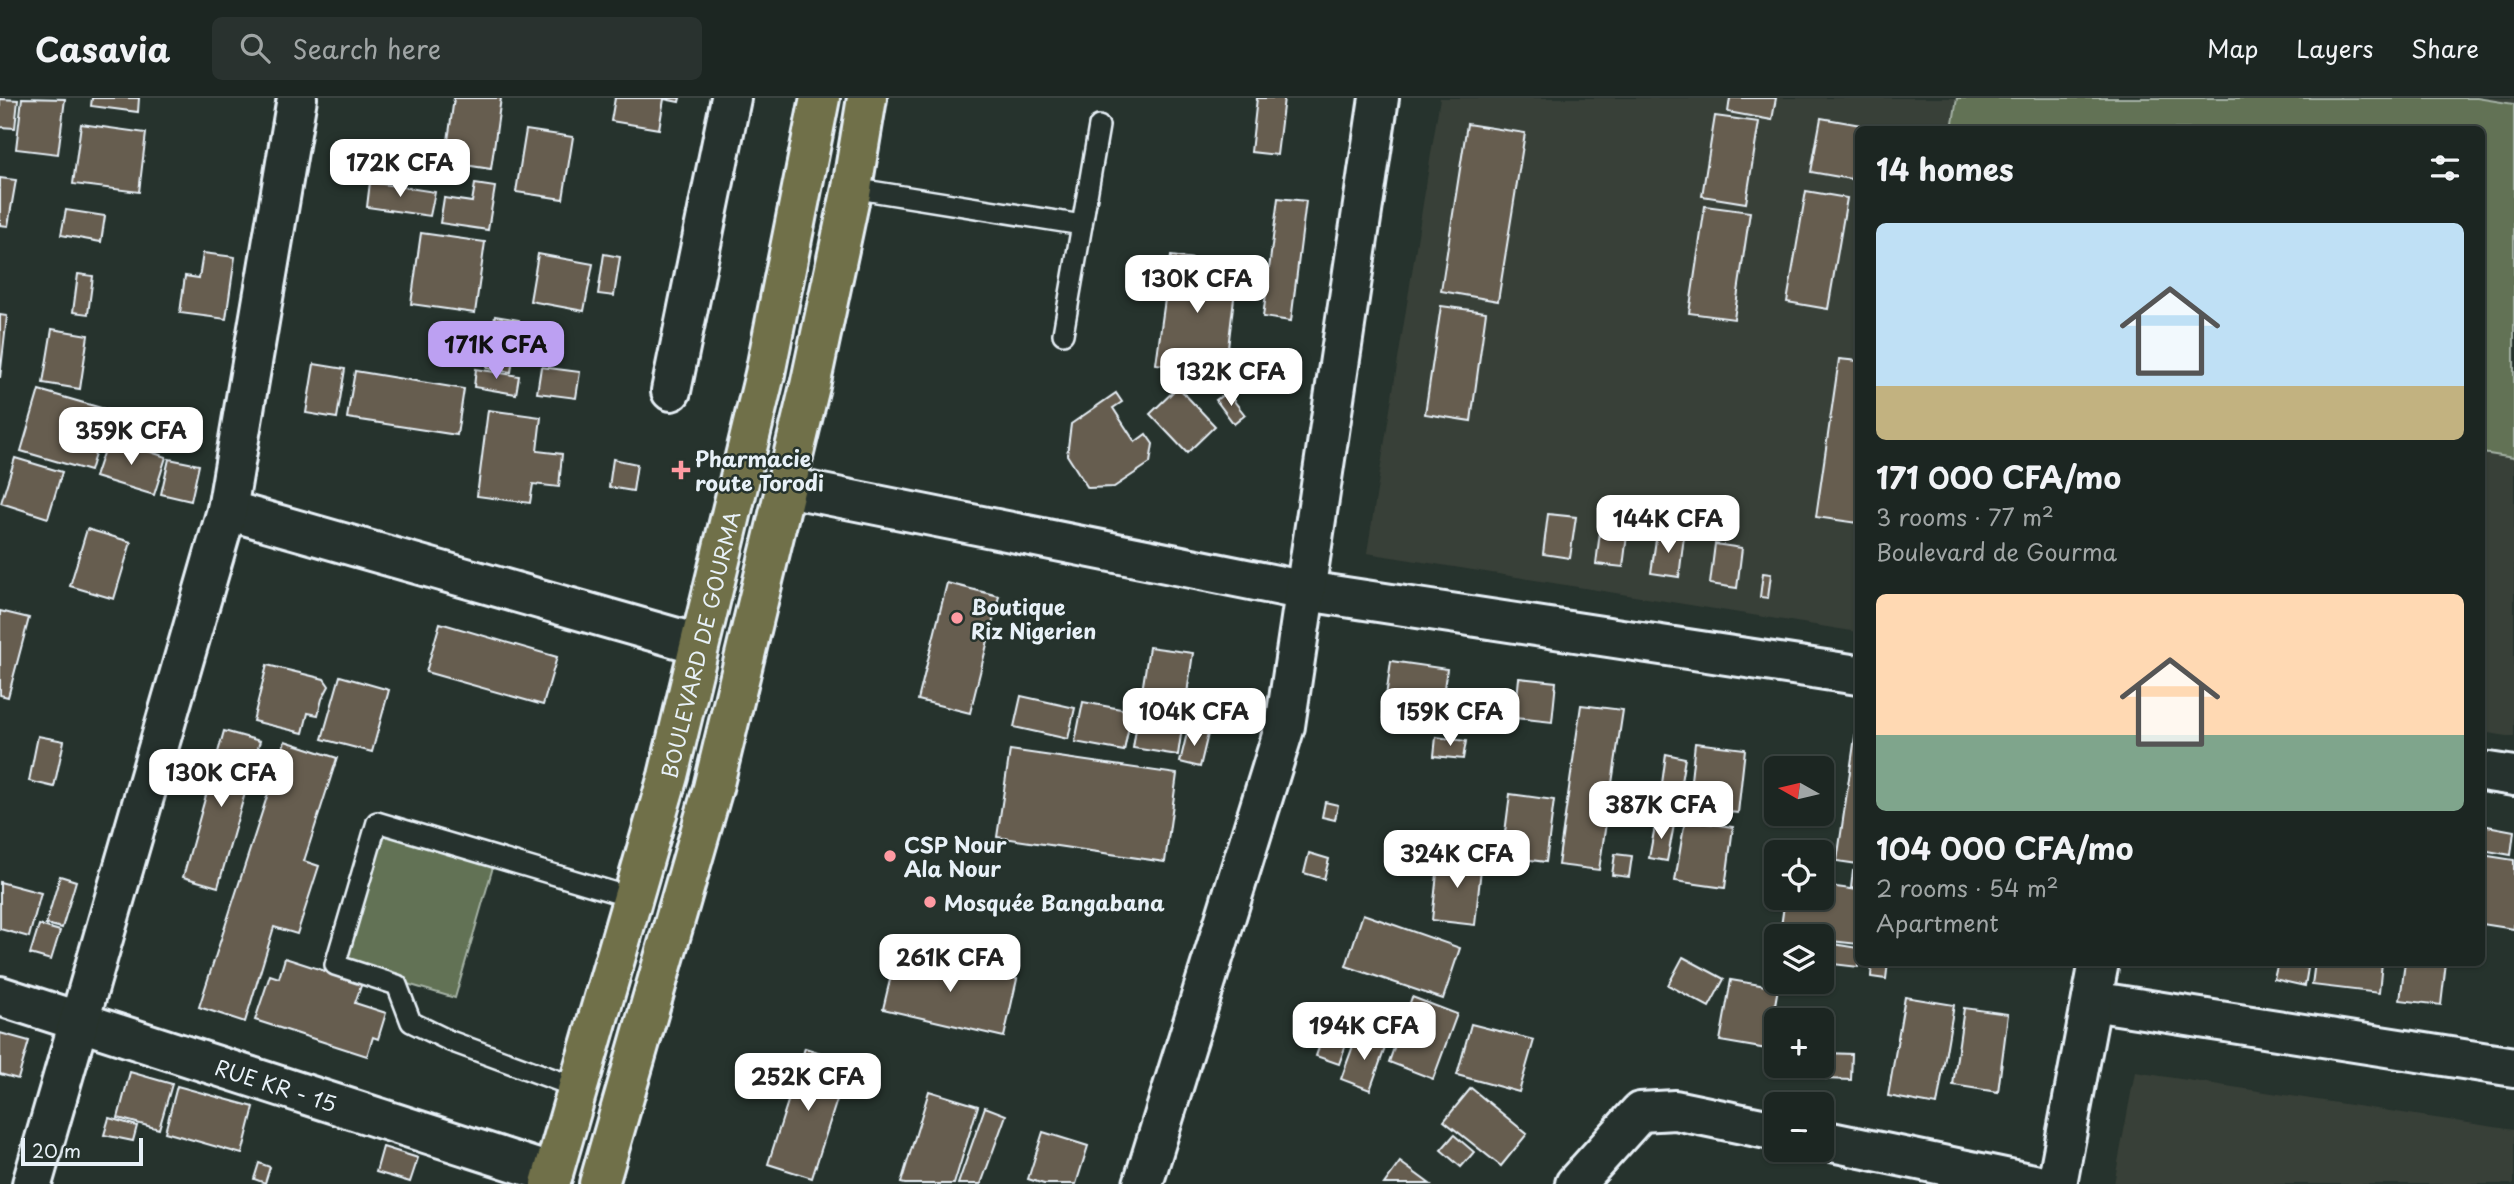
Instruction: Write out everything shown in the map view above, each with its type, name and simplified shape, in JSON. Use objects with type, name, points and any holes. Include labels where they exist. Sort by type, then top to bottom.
[{"type":"highway","name":"BOULEVARD DE GOURMA","points":[[552,1179],[668,776],[765,374],[820,98]]},
{"type":"highway","points":[[599,1184],[713,788],[787,487],[852,188],[867,98]]},
{"type":"street","points":[[32,1184],[227,510],[297,98]]},
{"type":"street","points":[[671,391],[731,98]]},
{"type":"street","points":[[1143,1184],[1285,726],[1379,98]]},
{"type":"street","points":[[787,487],[1306,591],[1855,676]]},
{"type":"street","points":[[227,510],[698,644]]},
{"type":"street","points":[[2485,771],[2514,776]]},
{"type":"street","points":[[2057,1184],[2098,966]]},
{"type":"street","name":"RUE KR - 15","points":[[0,996],[552,1179]]},
{"type":"street","points":[[2092,1001],[2514,1067]]},
{"type":"street","points":[[1575,1184],[1640,1112],[1675,1110],[1764,1129]]},
{"type":"street","points":[[1834,1142],[2034,1184]]},
{"type":"lane","points":[[1063,334],[1099,126]]},
{"type":"lane","points":[[852,188],[1082,225]]},
{"type":"lane","points":[[578,1088],[450,1041],[411,1022],[397,985],[335,965],[377,821],[633,898]]},
{"type":"shaded area","points":[[1440,98],[2514,98],[2514,737],[2485,732],[2485,126],[1855,126],[1855,632],[1367,553]]},
{"type":"shaded area","points":[[2135,1072],[2514,1130],[2514,1184],[2114,1184]]},
{"type":"green space","points":[[1957,98],[2477,98],[2514,104],[2514,458],[2485,453],[2485,126],[1952,126]]},
{"type":"green space","points":[[384,827],[495,860],[455,998],[343,965]]},
{"type":"building","points":[[22,98],[65,99],[58,154],[16,149]]},
{"type":"building","points":[[92,98],[139,98],[138,112],[91,106]]},
{"type":"building","points":[[454,98],[501,98],[491,169],[445,162]]},
{"type":"building","points":[[615,98],[680,98],[679,102],[664,99],[659,129],[611,121]]},
{"type":"building","points":[[1257,98],[1284,98],[1277,155],[1251,152]]},
{"type":"building","points":[[1730,98],[1776,98],[1772,120],[1728,112]]},
{"type":"building","points":[[0,99],[18,100],[15,128],[0,127]]},
{"type":"building","points":[[1715,116],[1759,122],[1746,203],[1702,196]]},
{"type":"building","points":[[1821,118],[1861,125],[1855,126],[1855,157],[1851,179],[1811,172]]},
{"type":"building","points":[[81,124],[146,133],[139,192],[73,184]]},
{"type":"building","points":[[1467,124],[1525,133],[1498,301],[1441,291]]},
{"type":"building","points":[[526,130],[573,137],[563,199],[516,192]]},
{"type":"building","points":[[0,178],[16,180],[8,226],[0,225]]},
{"type":"building","points":[[370,182],[435,192],[430,216],[367,207]]},
{"type":"building","points":[[475,184],[495,187],[488,230],[440,223],[444,198],[472,202]]},
{"type":"building","points":[[1806,191],[1847,198],[1828,309],[1787,302]]},
{"type":"building","points":[[1278,198],[1306,201],[1291,321],[1263,317]]},
{"type":"building","points":[[1705,206],[1750,212],[1734,319],[1689,313]]},
{"type":"building","points":[[66,210],[105,216],[101,242],[61,235]]},
{"type":"building","points":[[421,233],[485,242],[475,313],[411,304]]},
{"type":"building","points":[[203,253],[235,257],[226,319],[180,313],[185,276],[199,278]]},
{"type":"building","points":[[538,254],[593,264],[584,311],[530,301]]},
{"type":"building","points":[[604,254],[620,257],[614,296],[598,294]]},
{"type":"building","points":[[1171,256],[1238,265],[1225,373],[1156,364]]},
{"type":"building","points":[[78,274],[93,276],[88,314],[73,312]]},
{"type":"building","points":[[1441,306],[1486,312],[1471,421],[1425,414]]},
{"type":"building","points":[[0,315],[7,316],[0,378]]},
{"type":"building","points":[[495,316],[519,320],[511,372],[487,368]]},
{"type":"building","points":[[52,329],[88,335],[80,389],[43,383]]},
{"type":"building","points":[[1839,359],[1855,361],[1855,523],[1816,517]]},
{"type":"building","points":[[314,364],[345,369],[337,418],[306,413]]},
{"type":"building","points":[[541,367],[580,372],[576,398],[537,393]]},
{"type":"building","points":[[476,369],[519,376],[516,394],[474,387]]},
{"type":"building","points":[[355,371],[464,389],[457,435],[347,418]]},
{"type":"building","points":[[1178,387],[1215,426],[1187,453],[1150,414]]},
{"type":"building","points":[[39,390],[108,410],[90,471],[21,451]]},
{"type":"building","points":[[1227,392],[1245,415],[1234,424],[1216,400]]},
{"type":"building","points":[[1116,393],[1122,402],[1113,408],[1135,442],[1146,434],[1153,444],[1150,463],[1114,487],[1088,488],[1067,455],[1071,424]]},
{"type":"building","points":[[488,410],[541,417],[537,451],[562,454],[559,487],[533,484],[530,503],[477,496]]},
{"type":"building","points":[[108,438],[166,457],[154,495],[95,477]]},
{"type":"building","points":[[15,458],[62,472],[48,518],[1,503]]},
{"type":"building","points":[[169,459],[199,465],[191,501],[161,494]]},
{"type":"building","points":[[613,459],[637,464],[633,491],[609,487]]},
{"type":"building","points":[[1548,514],[1576,517],[1570,558],[1543,554]]},
{"type":"building","points":[[1601,524],[1628,527],[1623,567],[1596,564]]},
{"type":"building","points":[[87,529],[131,542],[114,599],[70,586]]},
{"type":"building","points":[[1657,533],[1684,536],[1679,577],[1651,573]]},
{"type":"building","points":[[1715,544],[1742,548],[1737,588],[1710,584]]},
{"type":"building","points":[[1763,573],[1771,574],[1768,598],[1760,597]]},
{"type":"building","points":[[947,583],[999,596],[970,713],[918,700]]},
{"type":"building","points":[[0,611],[29,618],[8,697],[0,695]]},
{"type":"building","points":[[440,623],[557,657],[543,705],[426,672]]},
{"type":"building","points":[[1149,647],[1193,653],[1178,755],[1133,748]]},
{"type":"building","points":[[1391,661],[1447,669],[1438,726],[1383,718]]},
{"type":"building","points":[[267,665],[324,679],[329,686],[318,715],[308,713],[303,733],[253,721]]},
{"type":"building","points":[[340,676],[389,690],[372,752],[322,739]]},
{"type":"building","points":[[1519,678],[1556,682],[1552,722],[1515,718]]},
{"type":"building","points":[[1021,696],[1075,708],[1068,739],[1014,727]]},
{"type":"building","points":[[1083,702],[1132,711],[1124,751],[1075,742]]},
{"type":"building","points":[[1581,705],[1623,710],[1599,870],[1558,865]]},
{"type":"building","points":[[1188,729],[1208,734],[1200,767],[1180,762]]},
{"type":"building","points":[[224,731],[260,741],[218,887],[183,877]]},
{"type":"building","points":[[38,736],[64,741],[54,787],[29,781]]},
{"type":"building","points":[[1436,737],[1466,741],[1463,759],[1434,756]]},
{"type":"building","points":[[1855,737],[1855,864],[1837,861]]},
{"type":"building","points":[[285,741],[337,758],[304,861],[319,866],[297,934],[274,927],[245,1022],[199,1007]]},
{"type":"building","points":[[1695,743],[1745,749],[1738,813],[1688,808]]},
{"type":"building","points":[[1010,750],[1177,774],[1165,862],[997,837]]},
{"type":"building","points":[[1666,754],[1685,758],[1679,794],[1661,791]]},
{"type":"building","points":[[1510,794],[1554,800],[1546,862],[1502,856]]},
{"type":"building","points":[[1325,802],[1338,805],[1335,820],[1322,817]]},
{"type":"building","points":[[1685,820],[1733,827],[1725,888],[1675,881]]},
{"type":"building","points":[[1656,821],[1674,825],[1667,861],[1649,858]]},
{"type":"building","points":[[2485,826],[2514,831],[2511,855],[2485,851]]},
{"type":"building","points":[[1309,853],[1329,859],[1324,879],[1304,873]]},
{"type":"building","points":[[1615,854],[1632,856],[1629,877],[1612,875]]},
{"type":"building","points":[[1439,855],[1482,859],[1475,925],[1432,920]]},
{"type":"building","points":[[2485,855],[2514,860],[2514,929],[2485,924]]},
{"type":"building","points":[[1853,871],[1855,889],[1851,888]]},
{"type":"building","points":[[60,876],[76,881],[62,928],[46,924]]},
{"type":"building","points":[[0,882],[41,893],[29,937],[0,929]]},
{"type":"building","points":[[1834,887],[1855,890],[1855,944],[1834,941],[1834,924],[1781,924],[1783,910],[1834,910]]},
{"type":"building","points":[[1363,914],[1460,948],[1443,999],[1346,966]]},
{"type":"building","points":[[39,925],[60,931],[51,960],[30,954]]},
{"type":"building","points":[[1834,944],[1855,948],[1855,966],[1858,967],[1834,964]]},
{"type":"building","points":[[897,951],[1017,979],[1004,1037],[883,1009]]},
{"type":"building","points":[[1683,957],[1724,979],[1709,1007],[1668,985]]},
{"type":"building","points":[[285,958],[362,983],[355,1003],[386,1013],[378,1039],[373,1037],[367,1056],[255,1020],[270,975],[279,978]]},
{"type":"building","points":[[1872,966],[1888,966],[1886,979],[1871,977]]},
{"type":"building","points":[[2277,966],[2308,968],[2305,986],[2274,979]]},
{"type":"building","points":[[2314,966],[2382,966],[2379,993],[2312,985]]},
{"type":"building","points":[[2404,966],[2446,966],[2441,1005],[2400,1000]]},
{"type":"building","points":[[1731,980],[1764,986],[1764,994],[1777,994],[1774,1008],[1764,1008],[1764,1048],[1720,1041]]},
{"type":"building","points":[[1412,997],[1457,1014],[1433,1079],[1389,1062]]},
{"type":"building","points":[[1905,997],[1954,1005],[1937,1105],[1888,1096]]},
{"type":"building","points":[[1964,1008],[2008,1014],[1998,1092],[1953,1085]]},
{"type":"building","points":[[1471,1024],[1534,1040],[1519,1092],[1457,1075]]},
{"type":"building","points":[[1327,1025],[1350,1033],[1339,1064],[1316,1056]]},
{"type":"building","points":[[0,1033],[29,1041],[18,1079],[0,1074]]},
{"type":"building","points":[[1357,1035],[1386,1045],[1370,1090],[1341,1079]]},
{"type":"building","points":[[805,1048],[849,1062],[812,1178],[768,1164]]},
{"type":"building","points":[[1834,1053],[1852,1054],[1851,1080],[1825,1079],[1834,1078]]},
{"type":"building","points":[[130,1072],[172,1084],[159,1129],[118,1118]]},
{"type":"building","points":[[177,1086],[254,1107],[242,1154],[165,1132]]},
{"type":"building","points":[[1471,1088],[1527,1134],[1501,1166],[1444,1121]]},
{"type":"building","points":[[929,1091],[978,1106],[954,1184],[901,1183]]},
{"type":"building","points":[[985,1107],[1006,1115],[981,1184],[958,1184]]},
{"type":"building","points":[[109,1118],[137,1126],[133,1141],[104,1135]]},
{"type":"building","points":[[1043,1132],[1088,1146],[1076,1184],[1044,1184],[1028,1179]]},
{"type":"building","points":[[1454,1135],[1474,1152],[1461,1167],[1441,1150]]},
{"type":"building","points":[[383,1147],[418,1158],[410,1182],[376,1172]]},
{"type":"building","points":[[1400,1162],[1430,1184],[1384,1184]]},
{"type":"building","points":[[259,1163],[270,1167],[265,1183],[254,1179]]},
{"type":"place","name":"Pharmacie route Torodi","points":[[681,470]]},
{"type":"place","name":"Boutique Riz Nigerien","points":[[957,618]]},
{"type":"place","name":"CSP Nour Ala Nour","points":[[890,856]]},
{"type":"place","name":"Mosquée Bangabana","points":[[930,902]]}]
